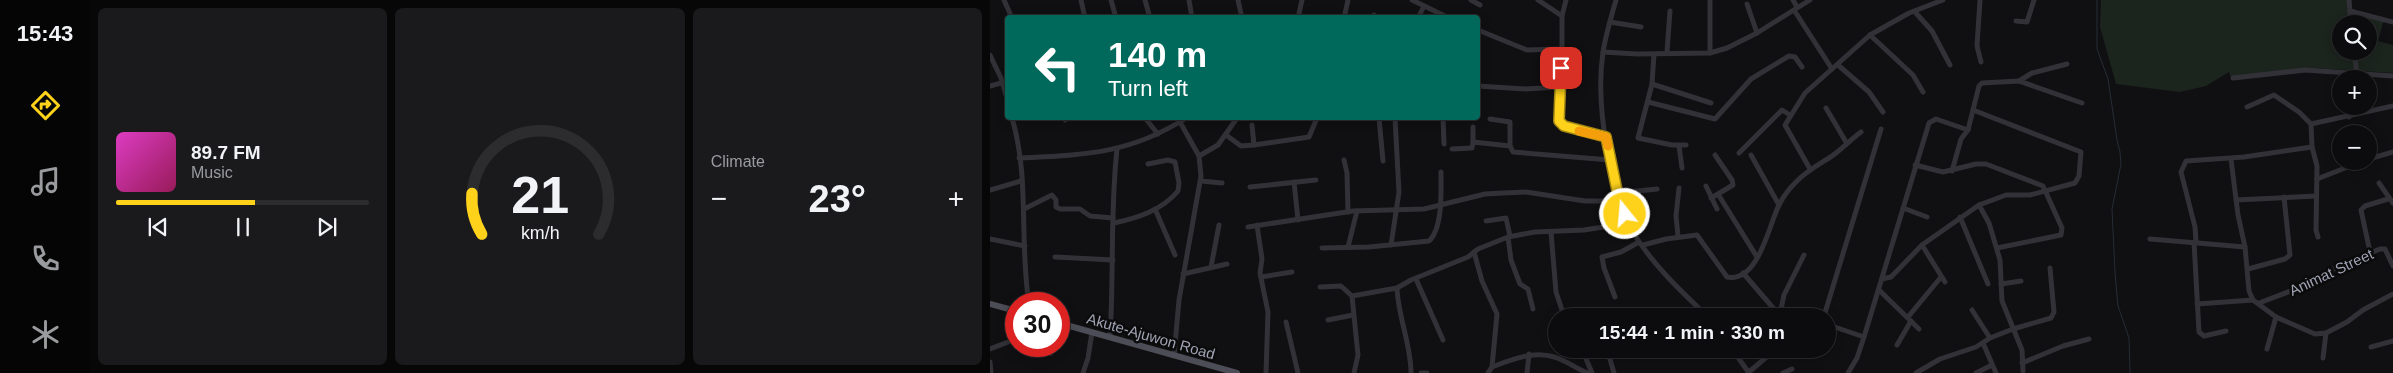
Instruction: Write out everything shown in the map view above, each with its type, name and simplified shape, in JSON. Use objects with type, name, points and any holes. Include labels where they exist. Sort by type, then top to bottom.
[{"type":"main road","points":[[990,304],[1005,308]]},
{"type":"main road","name":"Akute-Ajuwon Road","points":[[1070,326],[1226,372],[1237,373]]},
{"type":"street","points":[[1004,0],[1011,15]]},
{"type":"street","points":[[1081,0],[1084,15]]},
{"type":"street","points":[[1111,0],[1115,15]]},
{"type":"street","points":[[1145,0],[1149,15]]},
{"type":"street","points":[[1189,0],[1192,15]]},
{"type":"street","points":[[1238,0],[1241,15]]},
{"type":"street","points":[[1299,15],[1302,0]]},
{"type":"street","points":[[1345,15],[1348,0]]},
{"type":"street","points":[[1412,0],[1443,15]]},
{"type":"street","points":[[1471,0],[1480,5]]},
{"type":"street","points":[[1538,0],[1562,16]]},
{"type":"street","points":[[1566,0],[1562,16],[1560,124],[1606,137]]},
{"type":"street","points":[[1616,0],[1603,52],[1600,96],[1610,160],[1619,200],[1629,223],[1641,243],[1666,276],[1699,308]]},
{"type":"street","points":[[1710,0],[1710,53]]},
{"type":"street","points":[[1792,0],[1832,69]]},
{"type":"street","points":[[1603,52],[1654,54],[1667,52],[1710,53],[1727,48],[1757,33],[1810,0]]},
{"type":"street","points":[[1810,169],[1785,125],[1805,93],[1870,35],[1943,0]]},
{"type":"street","points":[[1980,0],[1977,46],[1981,62]]},
{"type":"street","points":[[2016,22],[2028,22],[2034,0]]},
{"type":"street","points":[[2349,0],[2350,15]]},
{"type":"street","points":[[1747,4],[1757,33]]},
{"type":"street","points":[[1420,15],[1424,6]]},
{"type":"street","points":[[1667,52],[1670,11]]},
{"type":"street","points":[[2350,11],[2393,22]]},
{"type":"street","points":[[1915,12],[1932,31],[1950,65]]},
{"type":"street","points":[[1610,22],[1641,27]]},
{"type":"street","points":[[1480,31],[1526,50],[1561,49]]},
{"type":"street","points":[[1870,35],[1913,75],[1923,92]]},
{"type":"street","points":[[1654,54],[1652,84],[1638,140],[1678,146],[1686,145]]},
{"type":"street","points":[[990,55],[1005,82],[990,86]]},
{"type":"street","points":[[1648,102],[1715,119],[1751,79],[1790,56],[1795,57],[1802,67]]},
{"type":"street","points":[[2019,81],[2032,73],[2067,64]]},
{"type":"street","points":[[1838,65],[1869,92],[1883,112]]},
{"type":"street","points":[[2233,78],[2305,70],[2332,73]]},
{"type":"street","points":[[2377,76],[2393,76]]},
{"type":"street","points":[[1952,170],[1961,139],[1968,130],[1979,86],[1982,83],[2019,81],[2082,104]]},
{"type":"street","points":[[1652,84],[1711,103]]},
{"type":"street","points":[[1480,86],[1525,89],[1562,87]]},
{"type":"street","points":[[2247,107],[2274,95],[2299,112],[2311,124],[2312,147],[2317,166],[2316,230],[2318,237]]},
{"type":"street","points":[[2311,124],[2393,106]]},
{"type":"street","points":[[1826,108],[1846,142]]},
{"type":"street","points":[[1739,153],[1782,110],[1790,115]]},
{"type":"street","points":[[1882,279],[1890,277],[1922,245],[1979,205],[2006,195],[2030,195],[2075,183],[2079,176],[2081,152],[1973,110]]},
{"type":"street","points":[[1490,119],[1510,122],[1510,146],[1513,152],[1610,160]]},
{"type":"street","points":[[1850,372],[1864,337],[1915,165],[1931,120],[1936,119],[1968,130]]},
{"type":"street","points":[[1013,120],[1017,133],[1020,158],[1028,292]]},
{"type":"street","points":[[1147,120],[1158,134]]},
{"type":"street","points":[[1020,158],[1082,155],[1117,149],[1158,134],[1183,120]]},
{"type":"street","points":[[1198,156],[1215,148],[1235,120]]},
{"type":"street","points":[[1226,135],[1241,146],[1310,137],[1316,120]]},
{"type":"street","points":[[1379,120],[1383,161]]},
{"type":"street","points":[[1391,245],[1399,192],[1395,120]]},
{"type":"street","points":[[1443,120],[1444,144]]},
{"type":"street","points":[[1174,356],[1183,274],[1201,181],[1198,156],[1180,122]]},
{"type":"street","points":[[1252,125],[1254,145]]},
{"type":"street","points":[[1452,149],[1472,148],[1473,126]]},
{"type":"street","points":[[1826,308],[1881,129]]},
{"type":"street","points":[[1615,296],[1604,268],[1602,257],[1621,252],[1641,243],[1678,236],[1694,234],[1699,236],[1727,276],[1743,273],[1758,257],[1769,235],[1779,205],[1794,184],[1810,169],[1830,157],[1846,142],[1861,132]]},
{"type":"street","points":[[1473,142],[1510,146]]},
{"type":"street","points":[[1678,146],[1682,168]]},
{"type":"street","points":[[2226,331],[2204,336],[2200,334],[2196,304],[2195,242],[2181,172],[2182,166],[2186,161],[2232,158],[2312,147]]},
{"type":"street","points":[[1110,337],[1114,260],[1113,188],[1117,149]]},
{"type":"street","points":[[2377,157],[2393,152]]},
{"type":"street","points":[[1711,198],[1733,185],[1732,180],[1715,155]]},
{"type":"street","points":[[1751,155],[1779,205]]},
{"type":"street","points":[[2232,158],[2236,200],[2252,300]]},
{"type":"street","points":[[1024,209],[1052,195],[1056,207],[1060,209],[1080,209],[1090,216],[1114,221],[1132,219],[1155,209],[1178,190],[1176,164],[1172,160],[1148,164]]},
{"type":"street","points":[[1344,160],[1347,173],[1348,212]]},
{"type":"street","points":[[1915,165],[1938,172],[1976,164],[1986,164],[2041,184],[2062,228],[2061,235],[1996,248]]},
{"type":"street","points":[[2317,180],[2341,170]]},
{"type":"street","points":[[1322,248],[1348,248],[1429,241],[1434,236],[1440,206],[1441,172]]},
{"type":"street","points":[[1250,187],[1316,180]]},
{"type":"street","points":[[990,190],[1021,181]]},
{"type":"street","points":[[1201,181],[1222,183]]},
{"type":"street","points":[[1294,182],[1298,220]]},
{"type":"street","points":[[2379,183],[2393,203]]},
{"type":"street","points":[[1706,186],[1716,209]]},
{"type":"street","points":[[1678,236],[1676,216],[1679,188]]},
{"type":"street","points":[[1618,193],[1656,189]]},
{"type":"street","points":[[1248,227],[1357,211],[1424,209],[1485,194],[1520,192],[1586,202],[1619,200]]},
{"type":"street","points":[[1718,194],[1758,257]]},
{"type":"street","points":[[2236,200],[2316,196]]},
{"type":"street","points":[[2248,269],[2285,260],[2290,255],[2284,197]]},
{"type":"street","points":[[2370,252],[2361,210],[2365,206],[2388,198]]},
{"type":"street","points":[[1979,205],[1989,223],[1996,248],[2002,272],[2002,301],[2022,350],[2023,371]]},
{"type":"street","points":[[1903,208],[1927,218]]},
{"type":"street","points":[[1155,209],[1175,255]]},
{"type":"street","points":[[1348,248],[1357,211]]},
{"type":"street","points":[[1486,220],[1502,216],[1506,218],[1511,260],[1520,284],[1528,289],[1533,309]]},
{"type":"street","points":[[1960,217],[1988,284]]},
{"type":"street","points":[[1352,296],[1397,288],[1411,280],[1416,280],[1468,257],[1474,252],[1509,236],[1534,232],[1591,229],[1629,223]]},
{"type":"street","points":[[1211,267],[1219,225]]},
{"type":"street","points":[[1257,225],[1262,259],[1261,277],[1268,312],[1266,373]]},
{"type":"street","points":[[1551,232],[1556,292],[1561,308]]},
{"type":"street","points":[[2150,239],[2245,247]]},
{"type":"street","points":[[990,240],[1024,246]]},
{"type":"street","points":[[1922,245],[1945,282]]},
{"type":"street","name":"Animat Street","points":[[2259,303],[2296,290],[2370,252],[2385,249],[2393,266]]},
{"type":"street","points":[[1474,252],[1482,282],[1497,314],[1492,366],[1488,373]]},
{"type":"street","points":[[1780,308],[1784,295],[1804,255]]},
{"type":"street","points":[[1055,257],[1114,260]]},
{"type":"street","points":[[1183,274],[1227,264]]},
{"type":"street","points":[[1916,373],[1940,359],[1983,343],[1990,338],[2013,329],[2048,320],[2053,316],[2050,268]]},
{"type":"street","points":[[1261,277],[1292,272]]},
{"type":"street","points":[[1743,273],[1773,308]]},
{"type":"street","points":[[1897,345],[1909,319],[1941,277]]},
{"type":"street","points":[[1416,280],[1443,340]]},
{"type":"street","points":[[2001,284],[2021,281]]},
{"type":"street","points":[[1320,287],[1341,286],[1352,296],[1358,355],[1354,373]]},
{"type":"street","points":[[1397,288],[1398,309],[1408,344],[1411,373]]},
{"type":"street","points":[[1878,290],[1919,328]]},
{"type":"street","points":[[2196,304],[2252,300],[2259,303],[2276,317],[2309,333],[2326,333],[2393,294]]},
{"type":"street","points":[[1972,310],[1990,338]]},
{"type":"street","points":[[1328,320],[1353,315]]},
{"type":"street","points":[[2267,349],[2276,317]]},
{"type":"street","points":[[1286,322],[1298,373]]},
{"type":"street","points":[[1836,327],[1864,337]]},
{"type":"street","points":[[1083,373],[1088,358],[1092,332]]},
{"type":"street","points":[[2323,358],[2326,333]]},
{"type":"street","points":[[2022,363],[2063,346],[2089,339]]},
{"type":"street","points":[[2371,347],[2393,342]]},
{"type":"street","points":[[990,349],[1005,343]]},
{"type":"street","points":[[1983,343],[1996,373]]},
{"type":"street","points":[[1492,366],[1529,354],[1559,359],[1576,369],[1590,373]]},
{"type":"street","points":[[1527,373],[1529,354]]},
{"type":"street","points":[[1585,358],[1590,373]]},
{"type":"street","points":[[1610,358],[1614,373]]},
{"type":"street","points":[[1738,358],[1749,373],[1766,358]]},
{"type":"street","points":[[990,362],[992,373]]},
{"type":"street","points":[[1976,373],[1992,365]]},
{"type":"street","points":[[1783,373],[1792,369]]},
{"type":"street","points":[[1422,372],[1427,373]]},
{"type":"shaded area","points":[[2101,0],[2348,0],[2348,8],[2369,15],[2332,15],[2332,60],[2377,60],[2377,18],[2384,20],[2378,41],[2393,45],[2393,73],[2377,72],[2377,70],[2313,68],[2232,80],[2229,72],[2206,86],[2180,92],[2116,84],[2100,27]]},
{"type":"waterway","points":[[2097,0],[2097,49],[2108,79],[2120,152],[2121,164],[2112,209],[2118,306],[2129,338],[2130,373]]},
{"type":"slow traffic","points":[[1579,131],[1606,137],[1608,146]]},
{"type":"route","points":[[1561,68],[1560,124],[1606,137],[1619,200],[1625,214]]}]
